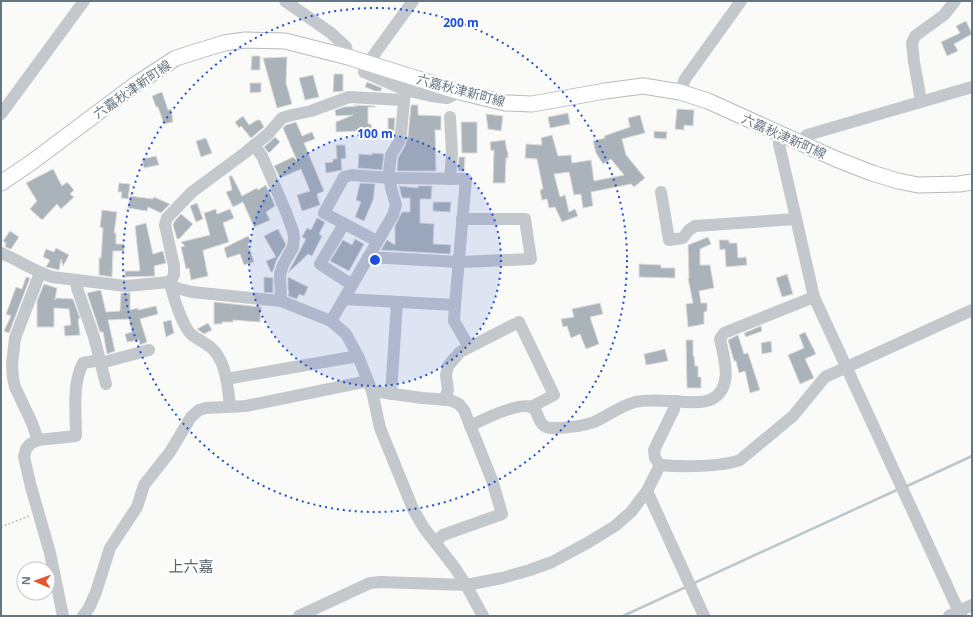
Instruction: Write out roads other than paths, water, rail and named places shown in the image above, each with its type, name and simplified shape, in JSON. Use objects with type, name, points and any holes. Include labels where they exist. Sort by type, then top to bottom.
[{"type":"main road","name":"六嘉秋津新町線","points":[[1,183],[32,162],[136,84],[176,58],[224,43],[244,40],[285,41],[348,57],[460,92],[505,103],[532,104],[643,86],[680,92],[708,101],[836,159],[872,173],[918,185],[959,184],[972,182]]},
{"type":"street","points":[[1,114],[84,1]]},
{"type":"street","points":[[285,1],[331,33],[346,48],[348,57]]},
{"type":"street","points":[[404,95],[364,72],[368,63],[413,1]]},
{"type":"street","points":[[680,92],[685,79],[741,1]]},
{"type":"street","points":[[921,101],[912,43],[915,36],[944,16],[955,1]]},
{"type":"street","points":[[800,142],[807,135],[972,87]]},
{"type":"street","points":[[230,406],[226,378],[219,356],[211,347],[191,334],[186,328],[172,293],[170,282],[174,275],[174,266],[165,225],[167,218],[192,192],[268,134],[282,118],[311,111],[350,97],[404,95],[447,98],[460,92]]},
{"type":"street","points":[[331,321],[393,215],[396,205],[389,178],[392,155],[399,142],[401,134],[404,95]]},
{"type":"street","points":[[450,117],[452,154],[450,179]]},
{"type":"street","points":[[780,133],[779,144],[814,297],[956,614],[972,605]]},
{"type":"street","points":[[254,145],[262,156],[293,231],[293,247],[283,264],[280,274],[281,301]]},
{"type":"street","points":[[377,241],[324,213],[344,178],[352,176],[466,179],[454,321],[469,347]]},
{"type":"street","points":[[661,192],[669,240],[683,238],[695,226],[796,219]]},
{"type":"street","points":[[368,258],[459,262],[531,259],[524,219],[462,219]]},
{"type":"street","points":[[344,224],[320,264],[352,285]]},
{"type":"street","points":[[1,253],[52,278],[126,286],[170,282]]},
{"type":"street","points":[[38,440],[16,387],[13,378],[12,364],[15,338],[31,300],[40,273]]},
{"type":"street","points":[[76,281],[94,337],[106,384]]},
{"type":"street","points":[[170,282],[176,288],[192,292],[281,301],[331,321],[346,334],[358,356],[370,386],[380,428],[413,510],[424,528],[466,585],[483,616]]},
{"type":"street","points":[[531,407],[537,418],[544,426],[550,428],[578,426],[593,423],[615,410],[635,402],[698,402],[711,400],[718,394],[724,384],[726,369],[720,339],[724,333],[814,297]]},
{"type":"street","points":[[344,299],[455,305]]},
{"type":"street","points":[[391,394],[397,302]]},
{"type":"street","points":[[675,401],[674,409],[654,450],[655,458],[660,465],[671,466],[732,463],[740,460],[793,416],[825,377],[972,310]]},
{"type":"street","points":[[444,400],[448,390],[446,375],[448,366],[460,352],[519,322],[554,395],[531,407],[521,407],[500,412],[470,426]]},
{"type":"street","points":[[63,616],[50,553],[24,457],[26,449],[30,444],[38,440],[76,436],[76,383],[78,373],[83,363],[101,362],[149,350]]},
{"type":"street","points":[[226,378],[358,356]]},
{"type":"street","points":[[83,616],[89,608],[96,592],[110,548],[137,506],[144,485],[170,452],[191,417],[199,410],[206,408],[246,406],[332,387],[370,386],[391,394],[450,400],[459,404],[464,410],[492,480],[502,514],[443,535],[435,542]]},
{"type":"street","points":[[299,616],[370,583],[381,582],[466,585],[502,578],[552,562],[615,526],[631,512],[647,491],[660,465]]},
{"type":"street","points":[[647,491],[704,616]]},
{"type":"waterway","points":[[905,487],[972,456]]},
{"type":"waterway","points":[[692,584],[899,489]]},
{"type":"waterway","points":[[623,616],[686,587]]},
{"type":"district","name":"上六嘉","points":[[191,567]]}]
